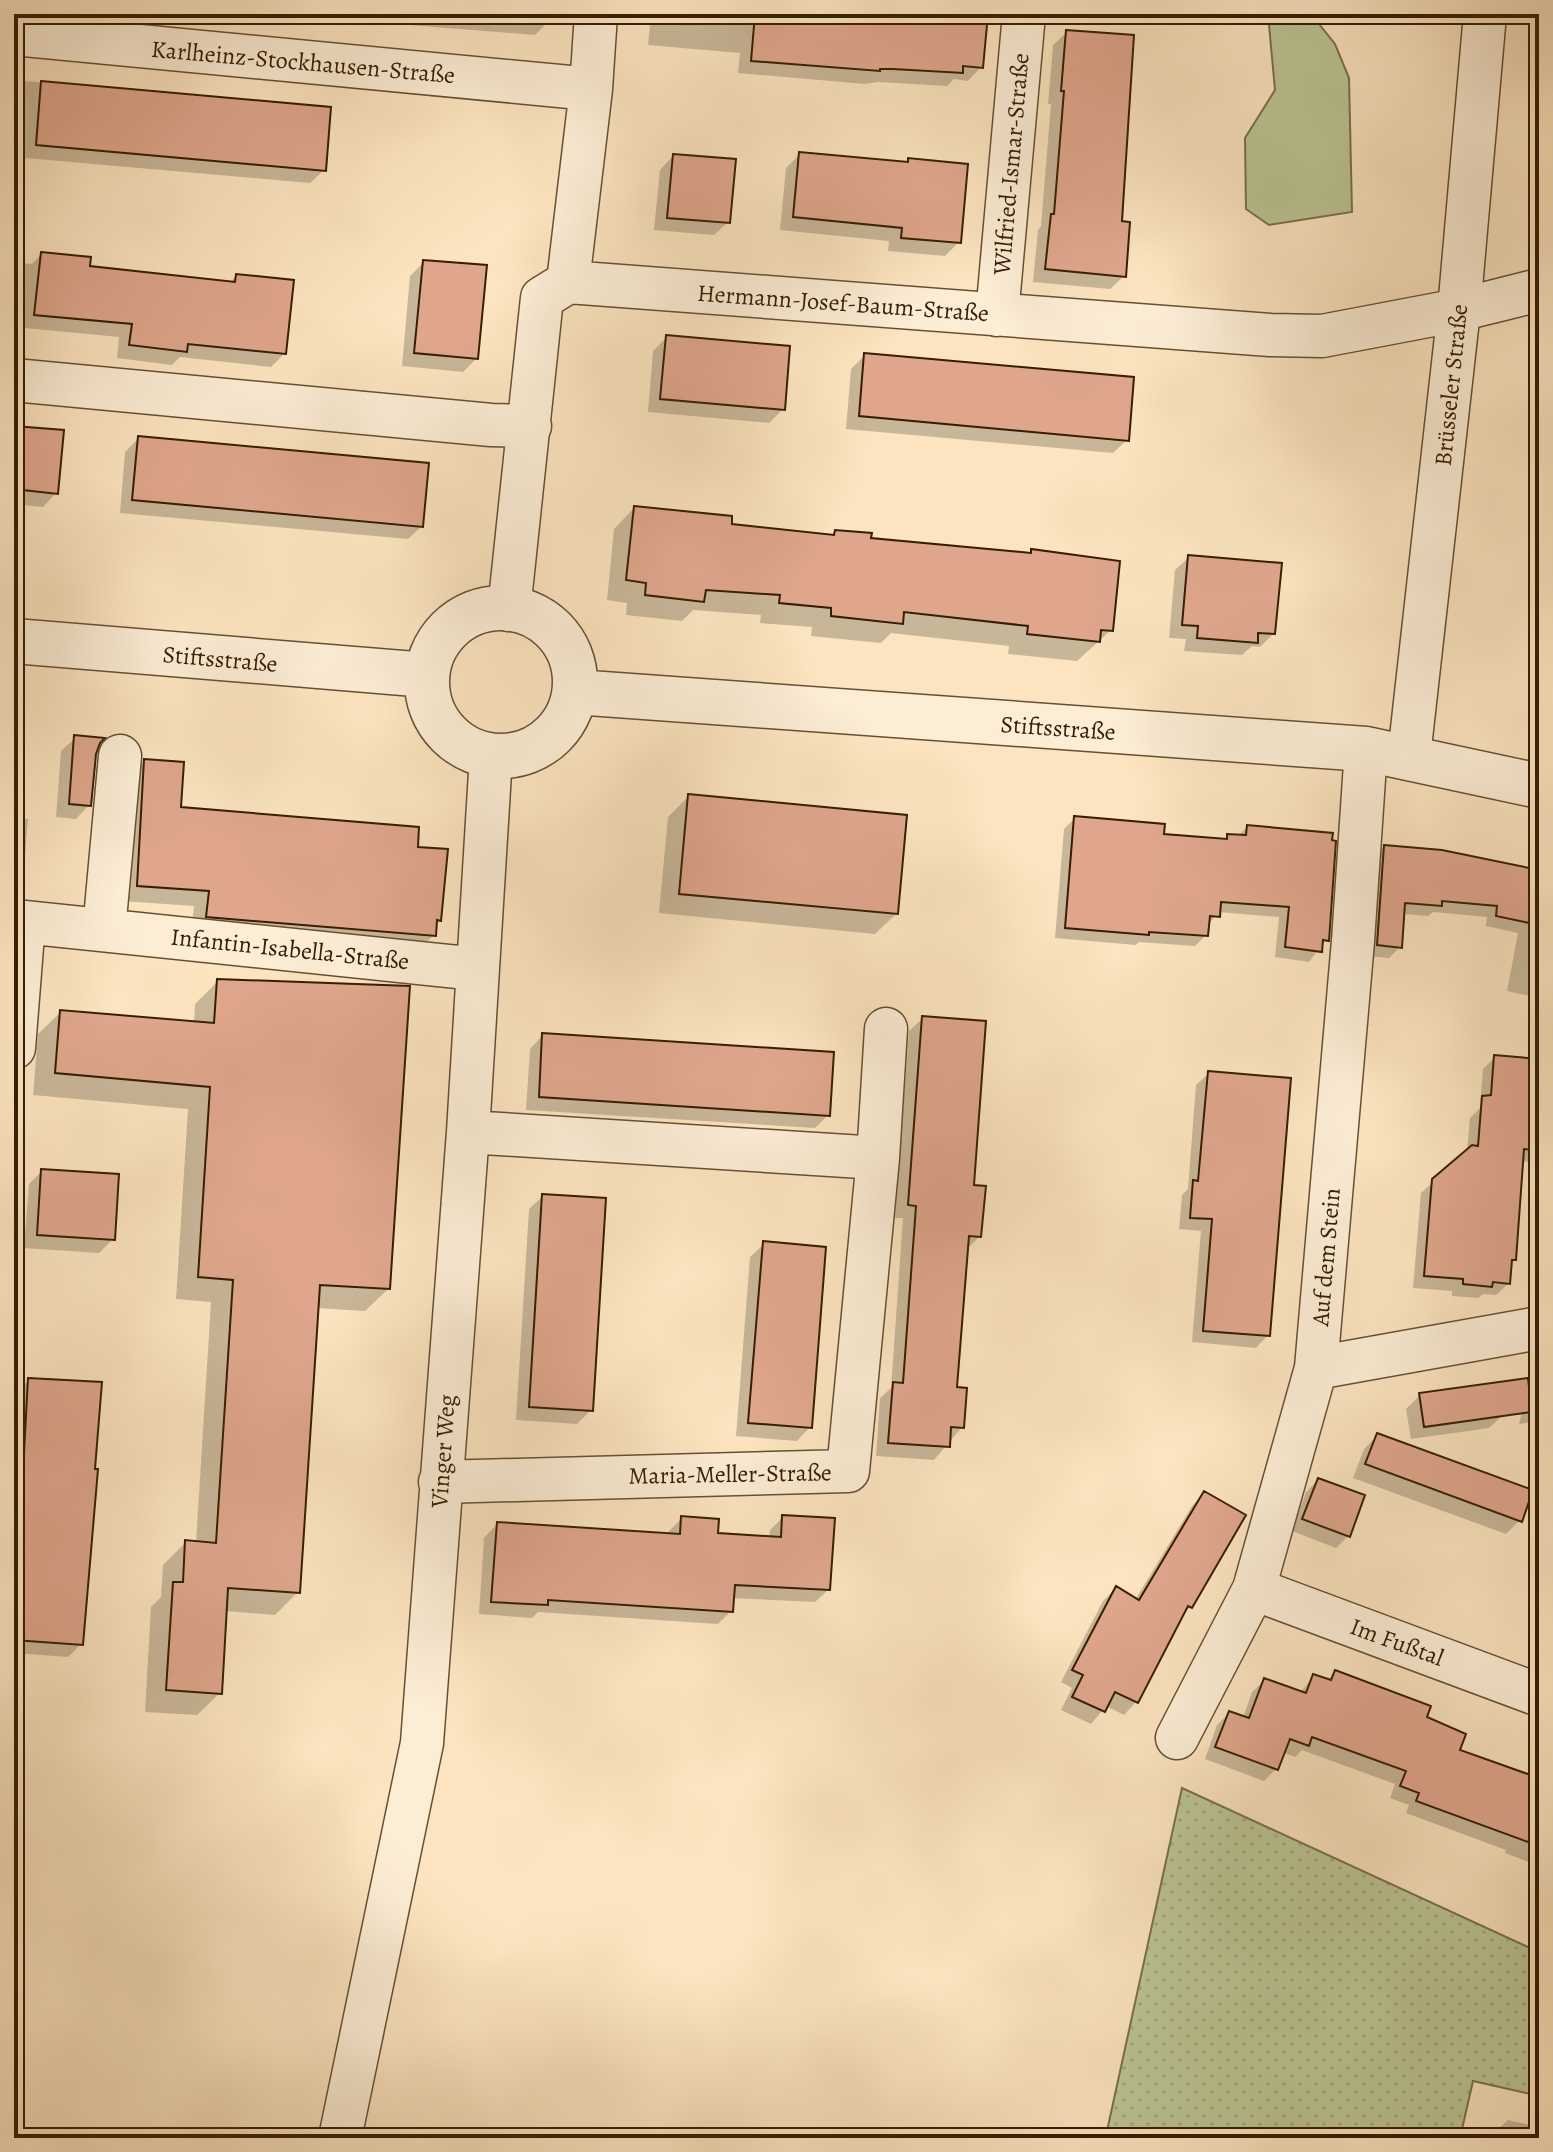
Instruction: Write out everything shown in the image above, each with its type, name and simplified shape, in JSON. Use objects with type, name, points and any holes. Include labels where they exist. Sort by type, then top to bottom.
[{"type":"street","points":[[509,610],[542,298],[568,282],[591,89],[596,14]]},
{"type":"street","name":"Wilfried-Ismar-Straße","points":[[997,315],[1024,14]]},
{"type":"street","name":"Brüsseler Straße","points":[[1409,756],[1459,310],[1485,14]]},
{"type":"street","name":"Karlheinz-Stockhausen-Straße","points":[[14,34],[591,89]]},
{"type":"street","name":"Hermann-Josef-Baum-Straße","points":[[568,282],[1270,335],[1322,336],[1459,310],[1539,290]]},
{"type":"street","points":[[14,380],[475,424],[530,426]]},
{"type":"street","points":[[487,609],[509,610],[530,613],[550,626],[566,645],[574,668],[575,692],[568,714],[555,733],[536,747],[514,755],[491,756],[470,749],[451,737],[437,719],[428,698],[427,675],[431,656],[453,625],[487,609]]},
{"type":"street","name":"Stiftsstraße","points":[[14,641],[427,675]]},
{"type":"street","name":"Stiftsstraße","points":[[575,692],[1366,749],[1539,786]]},
{"type":"street","name":"Auf dem Stein","points":[[1177,1738],[1254,1589],[1316,1368],[1353,941],[1366,749]]},
{"type":"street","points":[[104,930],[120,756]]},
{"type":"street","name":"Vinger Weg","points":[[340,2138],[422,1743],[468,1132],[491,756]]},
{"type":"street","name":"Infantin-Isabella-Straße","points":[[14,1048],[19,921],[477,969]]},
{"type":"street","name":"Maria-Meller-Straße","points":[[440,1482],[848,1471],[878,1158],[886,1029]]},
{"type":"street","points":[[468,1132],[878,1158]]},
{"type":"street","points":[[1316,1368],[1539,1328]]},
{"type":"street","name":"Im Fußtal","points":[[1254,1589],[1539,1695]]},
{"type":"green space","points":[[1268,14],[1311,14],[1335,44],[1349,78],[1352,212],[1269,225],[1246,209],[1245,138],[1275,90]]},
{"type":"green space","points":[[1182,1788],[1539,1952],[1539,2096],[1473,2081],[1460,2138],[1140,2138],[1107,2131]]},
{"type":"building","points":[[755,14],[988,14],[983,68],[963,66],[963,73],[880,71],[751,61]]},
{"type":"building","points":[[1066,30],[1134,35],[1122,221],[1130,222],[1126,277],[1045,269],[1051,214],[1054,214]]},
{"type":"building","points":[[41,81],[331,107],[326,171],[36,145]]},
{"type":"building","points":[[799,152],[968,164],[961,243],[901,238],[902,228],[793,217]]},
{"type":"building","points":[[673,154],[736,159],[730,223],[667,218]]},
{"type":"building","points":[[41,252],[91,257],[90,266],[235,282],[236,274],[294,280],[286,354],[188,344],[187,352],[129,345],[132,324],[34,315]]},
{"type":"building","points":[[423,260],[487,265],[478,359],[414,353]]},
{"type":"building","points":[[666,335],[790,346],[785,410],[660,399]]},
{"type":"building","points":[[864,353],[1134,377],[1129,441],[859,416]]},
{"type":"building","points":[[14,426],[64,430],[58,494],[14,489]]},
{"type":"building","points":[[138,436],[429,463],[423,527],[132,500]]},
{"type":"building","points":[[634,506],[732,516],[732,524],[834,535],[835,530],[872,533],[871,538],[1031,553],[1031,549],[1120,561],[1113,631],[1101,630],[1100,642],[1027,634],[1028,626],[904,612],[903,624],[831,616],[831,608],[779,603],[780,595],[706,590],[704,602],[645,595],[646,583],[626,580]]},
{"type":"building","points":[[1188,555],[1282,563],[1275,634],[1258,633],[1258,643],[1197,638],[1198,626],[1182,625]]},
{"type":"building","points":[[74,735],[105,738],[96,754],[91,806],[69,804]]},
{"type":"building","points":[[144,759],[184,762],[181,807],[419,827],[418,847],[448,849],[441,921],[437,920],[436,936],[206,917],[209,891],[137,886]]},
{"type":"building","points":[[688,794],[907,815],[898,914],[679,894]]},
{"type":"building","points":[[1074,816],[1165,824],[1164,834],[1227,839],[1227,834],[1246,835],[1247,825],[1333,833],[1332,840],[1336,841],[1329,941],[1323,940],[1322,952],[1285,947],[1289,907],[1221,902],[1220,917],[1210,916],[1208,936],[1065,928]]},
{"type":"building","points":[[1384,845],[1442,850],[1539,870],[1539,925],[1496,916],[1497,906],[1442,901],[1442,906],[1405,903],[1402,948],[1377,945]]},
{"type":"building","points":[[217,979],[410,986],[390,1289],[320,1285],[300,1593],[228,1588],[222,1694],[166,1690],[173,1582],[183,1582],[185,1540],[216,1543],[233,1280],[198,1277],[210,1087],[55,1073],[60,1010],[214,1023]]},
{"type":"building","points":[[922,1016],[986,1021],[974,1185],[986,1186],[981,1237],[969,1236],[957,1387],[967,1388],[964,1428],[951,1427],[950,1447],[888,1443],[893,1382],[903,1383],[916,1206],[908,1205]]},
{"type":"building","points":[[542,1033],[834,1052],[830,1116],[539,1097]]},
{"type":"building","points":[[1494,1055],[1539,1059],[1539,1105],[1533,1150],[1524,1149],[1516,1260],[1512,1260],[1510,1284],[1493,1282],[1492,1287],[1463,1284],[1463,1279],[1424,1276],[1432,1179],[1472,1145],[1478,1146],[1482,1096],[1491,1095]]},
{"type":"building","points":[[1208,1071],[1291,1078],[1270,1336],[1203,1331],[1212,1219],[1190,1218],[1193,1180],[1198,1181]]},
{"type":"building","points":[[41,1169],[119,1174],[115,1240],[37,1235]]},
{"type":"building","points":[[542,1194],[606,1198],[593,1411],[529,1407]]},
{"type":"building","points":[[763,1241],[826,1247],[812,1428],[748,1423]]},
{"type":"building","points":[[28,1378],[102,1382],[83,1645],[14,1640]]},
{"type":"building","points":[[1528,1378],[1532,1412],[1424,1427],[1419,1393]]},
{"type":"building","points":[[1377,1433],[1533,1490],[1522,1522],[1365,1464]]},
{"type":"building","points":[[1318,1478],[1365,1495],[1350,1537],[1302,1519]]},
{"type":"building","points":[[1204,1491],[1246,1515],[1192,1608],[1188,1606],[1138,1703],[1115,1692],[1105,1712],[1072,1697],[1083,1675],[1072,1670],[1116,1586],[1139,1600]]},
{"type":"building","points":[[782,1515],[835,1518],[830,1590],[735,1585],[733,1612],[548,1600],[548,1605],[491,1602],[497,1522],[680,1534],[681,1516],[719,1519],[718,1533],[781,1537]]},
{"type":"building","points":[[1335,1670],[1431,1706],[1427,1717],[1466,1734],[1460,1750],[1539,1778],[1539,1846],[1416,1801],[1419,1793],[1400,1786],[1406,1771],[1312,1737],[1309,1746],[1290,1739],[1278,1770],[1215,1747],[1229,1711],[1249,1718],[1264,1678],[1306,1693],[1313,1674],[1331,1680]]}]
